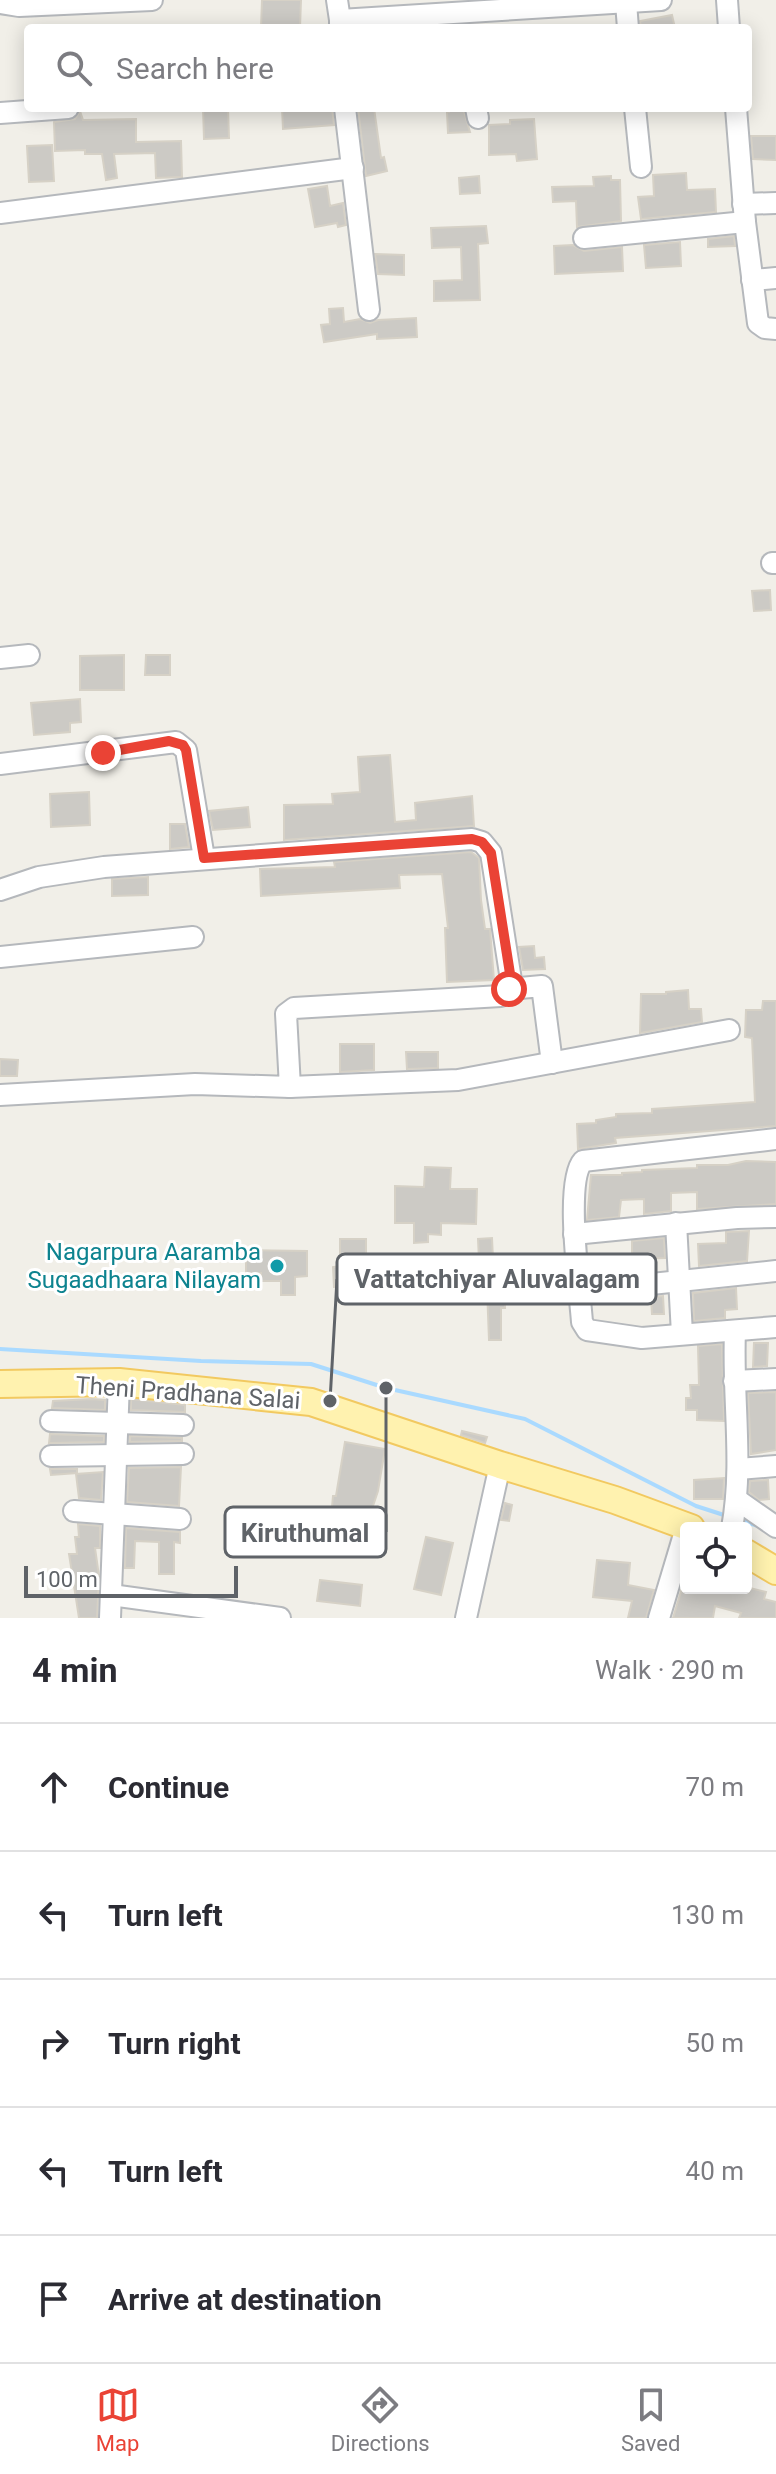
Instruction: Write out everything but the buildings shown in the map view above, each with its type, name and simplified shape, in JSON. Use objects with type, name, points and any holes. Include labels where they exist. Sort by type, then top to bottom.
[{"type":"main road","name":"Theni Pradhana Salai","points":[[0,1384],[119,1382],[311,1402],[615,1500],[680,1525]]},
{"type":"main road","points":[[752,1557],[776,1571]]},
{"type":"street","points":[[0,3],[19,6],[152,0]]},
{"type":"street","points":[[339,16],[465,20],[661,0]]},
{"type":"street","points":[[727,0],[729,24]]},
{"type":"street","points":[[626,3],[628,24]]},
{"type":"street","points":[[0,113],[24,111]]},
{"type":"street","points":[[346,112],[369,310]]},
{"type":"street","points":[[635,112],[641,167]]},
{"type":"street","points":[[736,112],[744,213],[758,323],[765,328],[776,329]]},
{"type":"street","points":[[0,213],[353,168]]},
{"type":"street","points":[[584,238],[744,213],[776,203]]},
{"type":"street","points":[[752,280],[776,278]]},
{"type":"street","points":[[0,658],[29,655]]},
{"type":"street","points":[[0,764],[176,742],[186,750],[204,858]]},
{"type":"street","points":[[0,890],[39,877],[78,871],[204,858],[472,839],[482,842],[491,853],[511,980],[509,989]]},
{"type":"street","points":[[0,957],[193,937]]},
{"type":"street","points":[[290,1087],[286,1014],[294,1008],[501,996],[509,989],[542,986],[552,1063]]},
{"type":"street","points":[[0,1095],[195,1084],[290,1087],[437,1082],[729,1030]]},
{"type":"street","points":[[776,1139],[583,1161],[577,1172],[574,1234],[582,1322],[587,1330],[642,1338],[776,1327]]},
{"type":"street","points":[[574,1234],[676,1223],[776,1217]]},
{"type":"street","points":[[676,1223],[682,1334]]},
{"type":"street","points":[[579,1283],[632,1286],[776,1271]]},
{"type":"street","points":[[733,1522],[738,1469],[735,1331]]},
{"type":"street","points":[[734,1381],[776,1379]]},
{"type":"street","points":[[110,1618],[119,1382]]},
{"type":"street","points":[[51,1421],[183,1425]]},
{"type":"street","points":[[51,1456],[183,1454]]},
{"type":"street","points":[[466,1618],[500,1465]]},
{"type":"street","points":[[738,1469],[776,1466]]},
{"type":"street","points":[[736,1502],[776,1527]]},
{"type":"street","points":[[74,1511],[180,1519]]},
{"type":"street","points":[[659,1618],[680,1553]]},
{"type":"street","points":[[111,1595],[193,1612],[268,1617]]},
{"type":"waterway","points":[[0,1349],[311,1364],[386,1388],[525,1419],[696,1506],[727,1516]]},
{"type":"waterway","points":[[740,1520],[758,1526]]},
{"type":"place","name":"Nagarpura Aaramba Sugaadhaara Nilayam","points":[[277,1266]]},
{"type":"place","name":"Kiruthumal","points":[[386,1388]]},
{"type":"place","name":"Vattatchiyar Aluvalagam","points":[[330,1401]]},
{"type":"route","points":[[103,753],[169,741],[183,745],[204,858],[472,839],[482,842],[491,853],[511,980],[509,989]]}]
